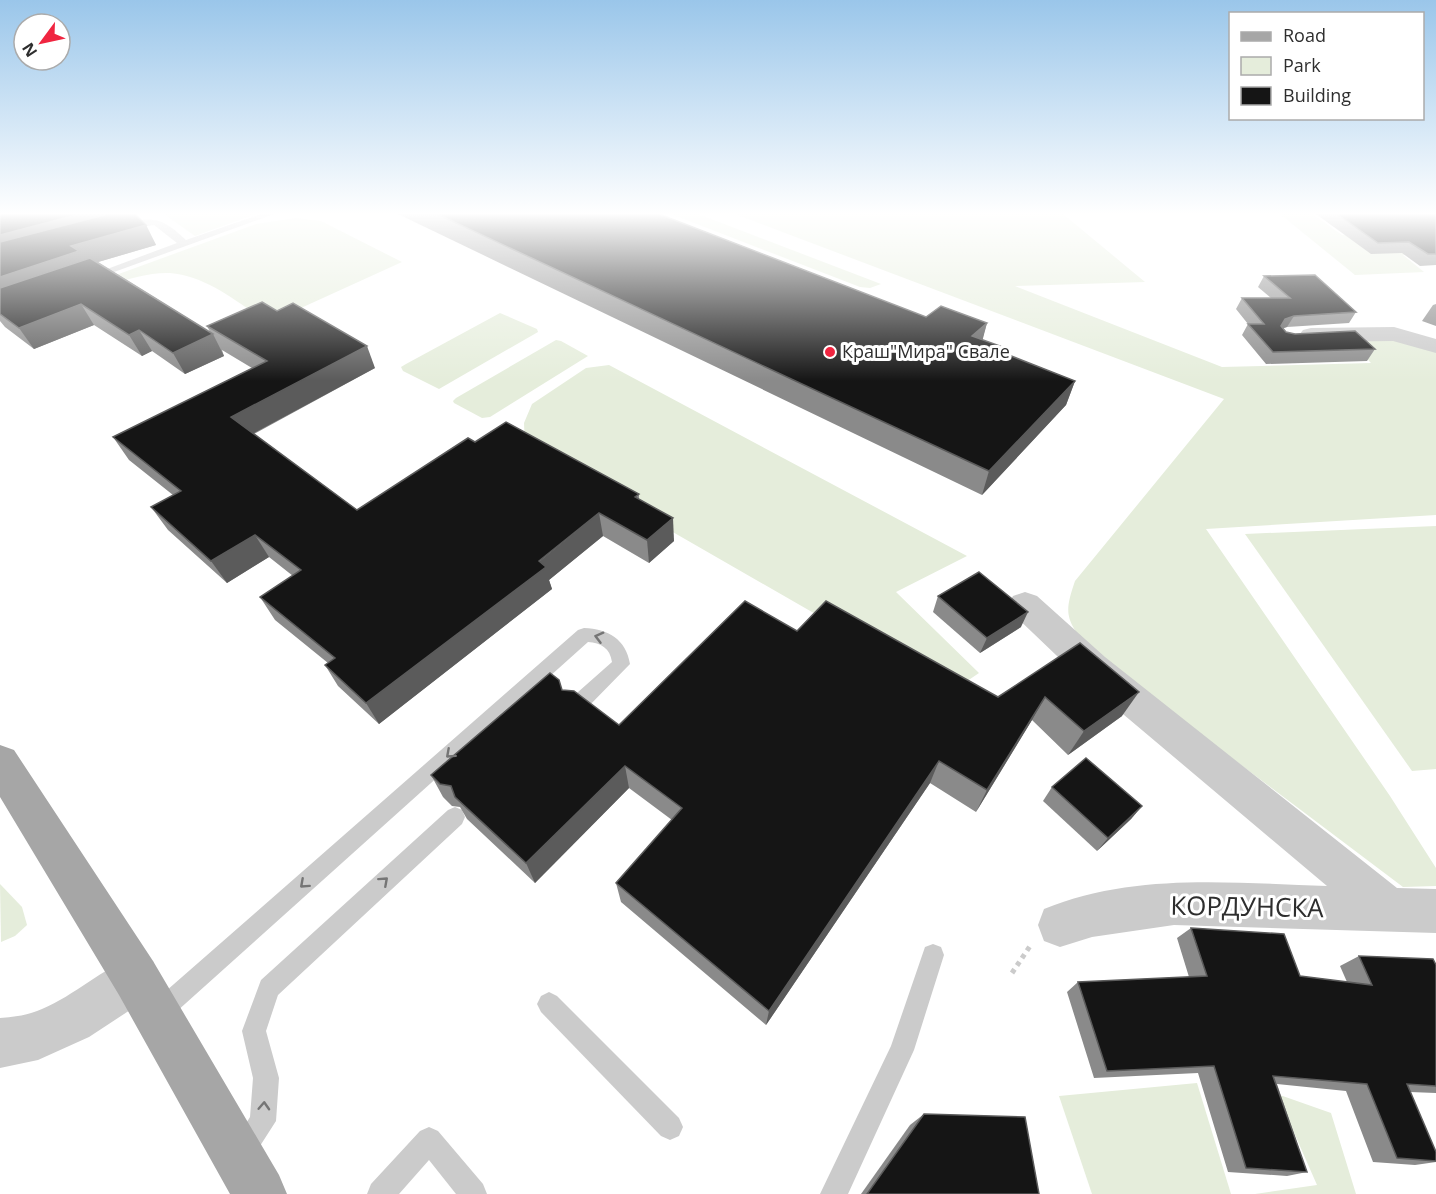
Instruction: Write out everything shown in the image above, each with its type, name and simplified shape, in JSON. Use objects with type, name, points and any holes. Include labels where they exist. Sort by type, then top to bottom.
[{"type":"main road","points":[[0,762],[147,996],[249,1175]]},
{"type":"street","points":[[1288,336],[1376,332],[1407,336],[1436,346]]},
{"type":"street","points":[[1025,605],[1092,667],[1389,909]]},
{"type":"street","name":"КОРДУНСКА","points":[[1060,925],[1092,915],[1174,903],[1436,911]]},
{"type":"street","points":[[0,1043],[24,1041],[80,1017],[147,996]]},
{"type":"lane","points":[[76,282],[111,270]]},
{"type":"lane","points":[[147,996],[584,635],[606,638],[615,645],[621,655],[621,664],[576,706]]},
{"type":"lane","points":[[249,1175],[263,1121],[266,1078],[254,1031],[269,988],[455,817]]},
{"type":"lane","points":[[834,1194],[902,1050],[933,955]]},
{"type":"lane","points":[[549,1004],[670,1127]]},
{"type":"lane","points":[[381,1194],[429,1140],[473,1194]]},
{"type":"green space","points":[[130,270],[385,270],[268,323],[210,285],[184,275],[155,274],[111,284],[105,279]]},
{"type":"green space","points":[[815,270],[844,270],[881,284],[870,288],[860,287]]},
{"type":"green space","points":[[882,270],[1130,270],[1145,282],[1015,286],[1222,367],[1371,363],[1347,337],[1387,337],[1436,350],[1436,515],[1206,529],[1390,796],[1436,868],[1436,886],[1403,887],[1087,649],[1071,623],[1068,610],[1075,581],[1224,399]]},
{"type":"green space","points":[[1349,270],[1421,270],[1424,272],[1355,275]]},
{"type":"green space","points":[[500,313],[537,329],[538,332],[439,389],[403,371],[401,367],[406,364]]},
{"type":"green space","points":[[556,340],[588,356],[490,417],[482,418],[454,403],[456,398]]},
{"type":"green space","points":[[609,365],[967,556],[896,592],[979,673],[951,692],[525,447],[524,423],[532,404],[586,368]]},
{"type":"green space","points":[[1436,526],[1436,769],[1412,771],[1245,534]]},
{"type":"green space","points":[[0,884],[22,907],[27,925],[15,936],[1,942]]},
{"type":"green space","points":[[1197,1083],[1231,1194],[1092,1194],[1059,1096]]},
{"type":"green space","points":[[1277,1094],[1331,1113],[1356,1194],[1255,1194],[1317,1185]]},
{"type":"building","points":[[0,270],[22,270],[0,277]]},
{"type":"building","points":[[55,270],[109,270],[213,334],[173,353],[139,330],[129,335],[81,304],[19,328],[0,314],[0,288]]},
{"type":"building","points":[[557,270],[803,270],[926,317],[941,306],[987,323],[972,336],[1000,346],[996,350],[1075,381],[989,471]]},
{"type":"building","points":[[1315,275],[1356,312],[1294,316],[1285,319],[1281,326],[1286,332],[1295,334],[1355,331],[1375,349],[1273,352],[1248,324],[1264,324],[1242,298],[1290,298],[1264,276]]},
{"type":"building","points":[[262,302],[277,311],[293,303],[367,346],[231,417],[357,510],[468,438],[475,442],[506,422],[639,494],[635,497],[673,518],[647,540],[599,513],[539,561],[546,567],[366,703],[325,665],[335,658],[260,597],[301,570],[255,535],[211,561],[151,507],[181,491],[113,437],[267,361],[207,326]]},
{"type":"building","points":[[979,572],[1028,612],[987,638],[938,596]]},
{"type":"building","points":[[745,601],[797,631],[826,601],[998,697],[1080,643],[1139,692],[1084,731],[1045,697],[987,790],[939,761],[769,1011],[616,883],[682,808],[625,766],[526,863],[455,797],[451,786],[440,784],[431,775],[550,673],[559,680],[562,690],[574,691],[619,725]]},
{"type":"building","points":[[1086,758],[1142,806],[1108,838],[1052,787]]},
{"type":"building","points":[[1191,928],[1284,934],[1300,976],[1372,985],[1359,956],[1433,959],[1436,965],[1436,1086],[1407,1084],[1436,1152],[1436,1161],[1397,1158],[1367,1084],[1273,1076],[1307,1172],[1246,1168],[1214,1066],[1107,1071],[1078,982],[1207,976]]},
{"type":"building","points":[[924,1114],[1025,1117],[1039,1194],[867,1194]]},
{"type":"place","name":"Краш\"Мира\" Свале","points":[[830,352]]}]
